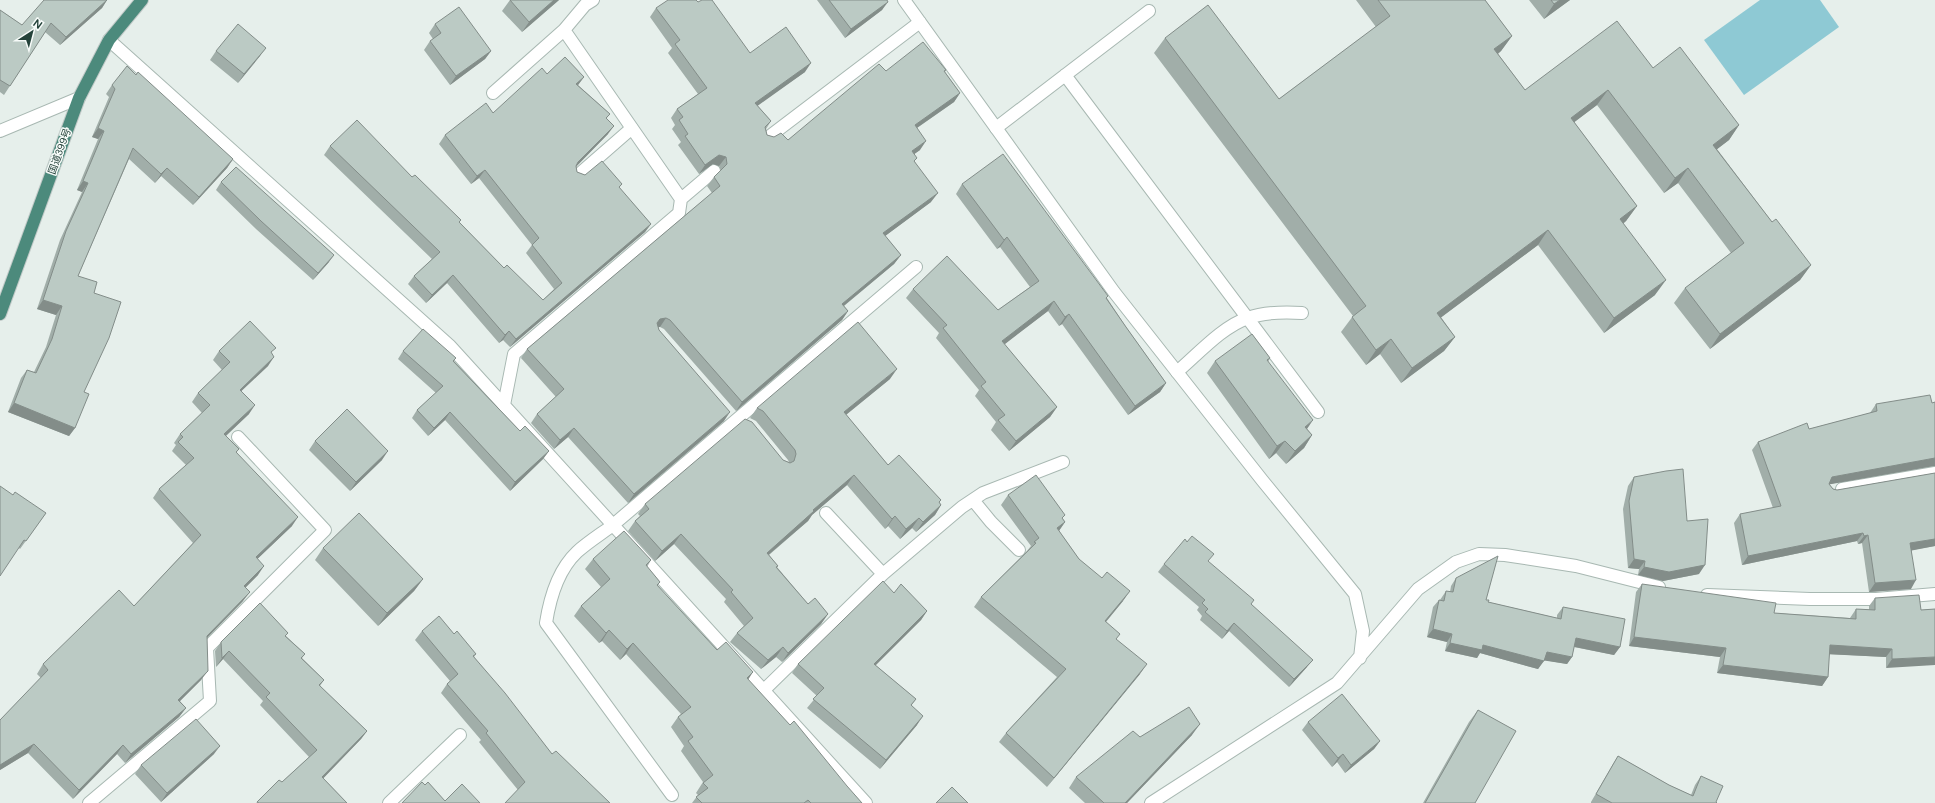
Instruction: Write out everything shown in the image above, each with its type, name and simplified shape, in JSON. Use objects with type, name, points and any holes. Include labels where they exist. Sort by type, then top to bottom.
[{"type":"highway","name":"国道399号","points":[[0,314],[79,98],[110,40],[142,0]]},
{"type":"street","points":[[493,93],[564,30],[585,6],[593,0]]},
{"type":"street","points":[[904,0],[1114,292],[1355,594],[1363,631],[1360,658]]},
{"type":"street","points":[[996,128],[1149,11]]},
{"type":"street","points":[[766,139],[920,22]]},
{"type":"street","points":[[564,30],[681,199]]},
{"type":"street","points":[[110,40],[450,346],[866,803]]},
{"type":"street","points":[[1065,75],[1318,412]]},
{"type":"street","points":[[1,129],[79,98]]},
{"type":"street","points":[[577,176],[632,128]]},
{"type":"street","points":[[504,405],[514,354],[679,213],[681,199],[714,171]]},
{"type":"street","points":[[672,795],[546,622],[550,600],[558,579],[577,553],[613,525],[916,267]]},
{"type":"street","points":[[1177,372],[1225,330],[1248,318],[1285,312],[1302,313]]},
{"type":"street","points":[[724,410],[729,416],[750,426]]},
{"type":"street","points":[[89,803],[210,701],[207,648],[325,530],[238,437]]},
{"type":"street","points":[[764,690],[883,574],[973,500],[983,493],[1010,481],[1063,462]]},
{"type":"street","points":[[1830,491],[1935,472]]},
{"type":"street","points":[[973,500],[991,522],[1019,550]]},
{"type":"street","points":[[826,513],[883,574]]},
{"type":"street","points":[[1160,801],[1337,684],[1418,589],[1456,562],[1480,554],[1505,554],[1576,566],[1649,586],[1671,590]]},
{"type":"street","points":[[1692,593],[1810,599],[1876,599],[1935,594]]},
{"type":"street","points":[[388,803],[460,735]]},
{"type":"water","points":[[1760,0],[1820,0],[1839,27],[1744,95],[1704,40]]},
{"type":"building","points":[[44,0],[107,0],[66,37],[51,23],[10,86],[0,80],[0,10],[22,25]]},
{"type":"building","points":[[510,0],[554,0],[529,22]]},
{"type":"building","points":[[668,0],[696,0],[698,2],[702,0],[712,0],[750,53],[786,27],[811,63],[755,103],[771,121],[765,127],[767,135],[774,137],[781,133],[788,140],[879,64],[886,71],[923,42],[946,70],[944,71],[960,93],[915,125],[926,141],[912,151],[917,158],[914,161],[938,193],[883,233],[901,255],[842,304],[848,311],[742,402],[670,320],[666,318],[660,319],[657,323],[659,330],[730,412],[634,494],[574,428],[560,440],[537,414],[564,389],[527,349],[720,186],[714,177],[727,164],[726,157],[719,155],[705,165],[685,136],[688,134],[679,120],[683,117],[677,109],[707,88],[675,44],[680,40],[656,8]]},
{"type":"building","points":[[829,0],[887,0],[888,2],[851,29]]},
{"type":"building","points":[[1378,0],[1485,0],[1512,36],[1494,49],[1525,90],[1617,21],[1653,68],[1680,47],[1739,125],[1713,145],[1772,222],[1776,219],[1811,265],[1720,334],[1685,288],[1744,243],[1688,168],[1675,178],[1608,90],[1571,118],[1637,206],[1620,219],[1666,280],[1614,318],[1548,230],[1437,313],[1455,337],[1412,368],[1391,339],[1376,350],[1352,317],[1366,306],[1165,38],[1208,5],[1279,99],[1390,16]]},
{"type":"building","points":[[1551,0],[1560,0],[1554,4]]},
{"type":"building","points":[[459,7],[491,51],[456,76],[430,41],[441,33],[435,24]]},
{"type":"building","points":[[238,24],[266,48],[244,74],[216,51]]},
{"type":"building","points":[[565,57],[584,77],[576,84],[610,114],[606,118],[614,126],[578,162],[576,166],[577,172],[585,175],[602,161],[622,184],[619,187],[651,224],[516,339],[509,331],[505,335],[453,275],[432,295],[414,276],[440,252],[330,146],[357,120],[412,177],[415,175],[461,220],[459,222],[504,268],[507,265],[543,300],[562,283],[532,245],[539,238],[485,170],[477,176],[445,135],[486,103],[493,113],[542,68],[547,74]]},
{"type":"building","points":[[127,66],[136,75],[138,72],[233,159],[199,197],[167,168],[161,174],[133,148],[78,276],[97,282],[94,293],[121,302],[109,338],[84,392],[89,394],[75,428],[14,403],[27,370],[36,373],[52,339],[62,306],[43,300],[66,231],[88,183],[83,181],[104,131],[98,128],[115,89],[112,85]]},
{"type":"building","points":[[1003,154],[1108,296],[1106,298],[1166,383],[1135,406],[1069,314],[1065,317],[1054,301],[1002,341],[1057,407],[1016,441],[998,420],[1005,415],[981,386],[986,382],[943,328],[947,325],[913,289],[947,256],[998,310],[1039,281],[1007,237],[1004,240],[962,184]]},
{"type":"building","points":[[236,167],[334,255],[318,273],[221,182]]},
{"type":"building","points":[[250,321],[276,348],[271,352],[274,357],[240,390],[255,405],[224,434],[239,449],[236,452],[298,517],[256,557],[264,566],[244,586],[250,592],[207,636],[208,671],[178,700],[186,708],[131,754],[123,745],[79,790],[34,744],[0,765],[0,720],[48,670],[43,664],[119,590],[134,606],[201,535],[159,489],[194,458],[178,442],[183,437],[180,434],[210,405],[198,393],[230,362],[219,351]]},
{"type":"building","points":[[858,322],[897,369],[844,412],[888,465],[899,455],[941,500],[939,502],[941,505],[923,522],[919,518],[906,529],[895,516],[892,519],[854,475],[813,510],[814,511],[767,553],[778,566],[776,567],[808,604],[815,598],[828,614],[788,653],[783,647],[768,660],[737,633],[753,618],[731,592],[733,590],[681,534],[662,551],[635,521],[649,509],[645,504],[745,419],[752,422],[783,460],[790,463],[794,461],[796,454],[795,450],[763,411],[757,408]]},
{"type":"building","points":[[423,329],[456,358],[453,361],[520,431],[525,426],[549,451],[515,482],[450,412],[434,428],[417,410],[443,386],[403,351]]},
{"type":"building","points":[[1252,334],[1270,358],[1267,360],[1313,420],[1305,427],[1312,435],[1295,451],[1285,441],[1277,446],[1215,361]]},
{"type":"building","points":[[1930,395],[1932,403],[1935,402],[1935,458],[1832,477],[1829,484],[1833,489],[1837,490],[1935,473],[1935,539],[1910,543],[1916,580],[1875,583],[1868,535],[1864,536],[1863,533],[1748,556],[1740,514],[1781,506],[1758,442],[1807,423],[1809,429],[1877,411],[1876,404]]},
{"type":"building","points":[[347,409],[388,451],[356,482],[315,441]]},
{"type":"building","points":[[1683,469],[1687,521],[1708,519],[1705,565],[1669,572],[1644,567],[1645,561],[1634,559],[1629,501],[1634,477]]},
{"type":"building","points":[[1036,475],[1065,515],[1062,518],[1065,522],[1057,528],[1079,559],[1102,578],[1107,572],[1130,591],[1105,621],[1120,634],[1116,639],[1147,664],[1054,778],[1006,733],[1066,669],[981,597],[1036,543],[1034,542],[1039,538],[1008,495]]},
{"type":"building","points":[[0,486],[13,495],[15,492],[46,513],[26,541],[24,540],[0,576]]},
{"type":"building","points":[[359,513],[423,579],[387,613],[323,548]]},
{"type":"building","points":[[624,531],[651,560],[646,565],[660,582],[657,585],[717,650],[726,642],[753,672],[747,678],[790,725],[794,721],[862,803],[811,803],[808,800],[804,803],[702,803],[696,797],[708,788],[703,783],[713,775],[688,741],[693,737],[678,717],[691,707],[633,643],[627,649],[609,630],[606,633],[581,606],[610,579],[593,559]]},
{"type":"building","points":[[1192,536],[1214,554],[1208,561],[1254,600],[1251,604],[1313,660],[1294,679],[1234,623],[1227,631],[1205,612],[1208,609],[1202,603],[1205,600],[1164,564],[1185,539],[1187,542]]},
{"type":"building","points":[[1498,556],[1486,600],[1489,600],[1488,602],[1561,619],[1563,607],[1625,619],[1620,647],[1576,638],[1572,657],[1547,652],[1544,661],[1483,645],[1482,650],[1450,643],[1452,634],[1433,629],[1439,600],[1444,601],[1446,591],[1453,592],[1456,578]]},
{"type":"building","points":[[883,581],[894,593],[901,584],[927,611],[874,664],[916,699],[911,705],[923,716],[886,760],[813,699],[824,688],[798,664]]},
{"type":"building","points":[[1642,584],[1776,603],[1774,613],[1856,619],[1856,609],[1875,610],[1875,598],[1919,595],[1921,610],[1935,609],[1935,657],[1892,659],[1892,649],[1830,645],[1828,677],[1723,665],[1726,648],[1634,637]]},
{"type":"building","points":[[260,603],[288,633],[285,636],[305,654],[301,658],[324,680],[319,685],[367,731],[322,777],[347,803],[257,802],[279,780],[282,782],[317,750],[266,697],[270,693],[229,651],[222,658],[221,642]]},
{"type":"building","points":[[439,616],[454,634],[457,631],[476,654],[473,656],[505,693],[552,754],[556,751],[610,803],[505,803],[525,782],[486,733],[488,731],[447,684],[458,674],[422,631]]},
{"type":"building","points":[[1342,694],[1380,741],[1351,765],[1343,754],[1338,758],[1308,722]]},
{"type":"building","points":[[1189,707],[1200,724],[1125,803],[1104,803],[1076,777],[1133,731],[1140,737]]},
{"type":"building","points":[[1478,710],[1516,731],[1475,803],[1425,803]]},
{"type":"building","points":[[196,719],[220,746],[167,793],[141,765]]},
{"type":"building","points":[[1618,756],[1669,785],[1693,796],[1701,776],[1723,786],[1716,802],[1717,803],[1612,803],[1596,794]]},
{"type":"building","points":[[422,782],[425,785],[428,782],[445,801],[462,784],[480,803],[402,803]]},
{"type":"building","points":[[952,787],[968,803],[936,803]]}]
